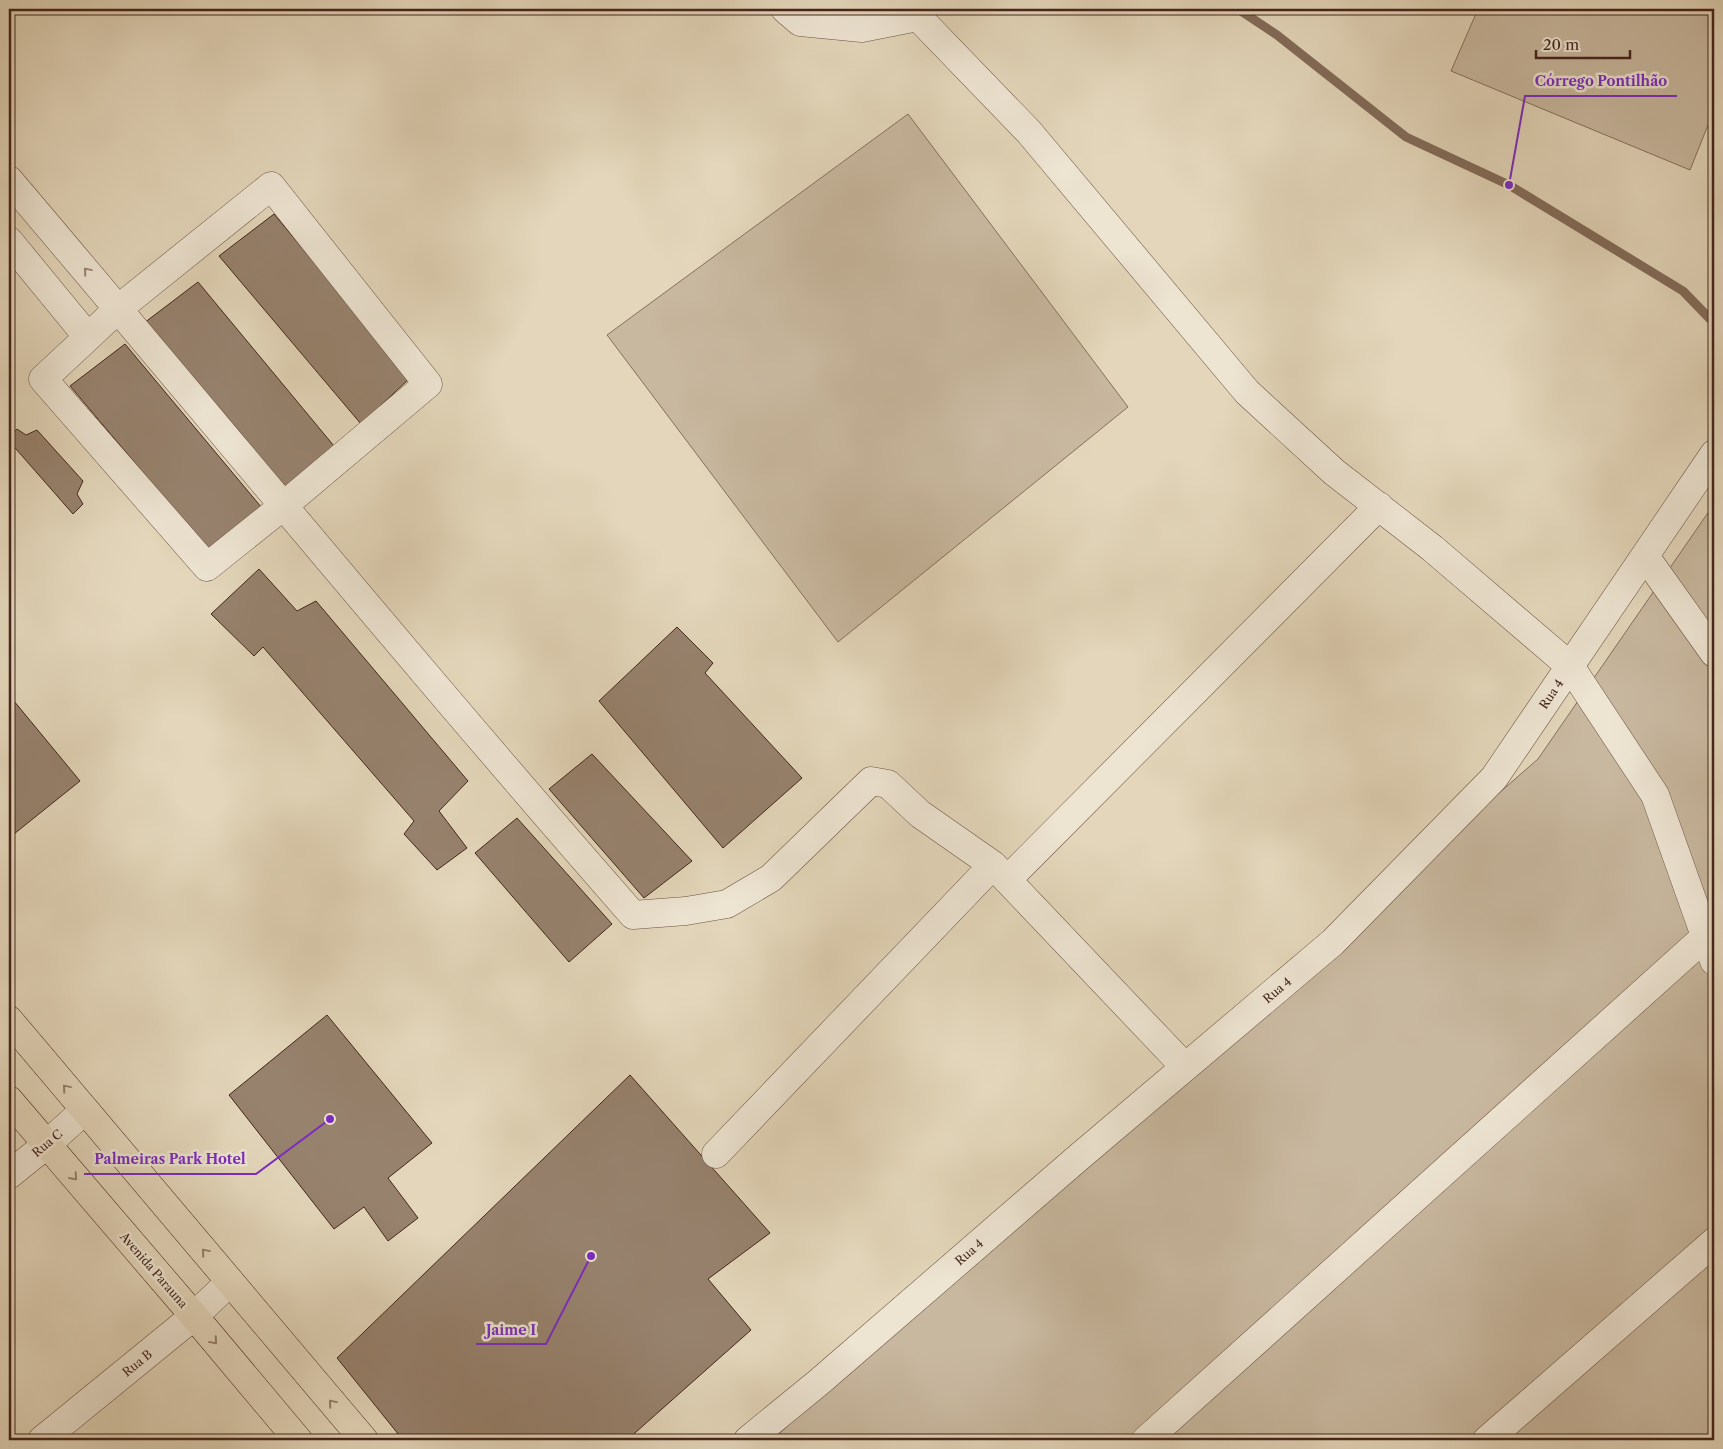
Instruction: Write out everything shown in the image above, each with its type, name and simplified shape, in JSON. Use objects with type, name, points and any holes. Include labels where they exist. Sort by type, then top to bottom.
[{"type":"main road","points":[[9,1020],[364,1440]]},
{"type":"main road","name":"Avenida Parauna","points":[[9,1100],[298,1440]]},
{"type":"street","points":[[785,9],[800,22],[862,28],[918,17],[1029,132],[1246,392],[1334,472],[1439,554],[1570,666],[1655,795],[1710,949],[1146,1440]]},
{"type":"street","points":[[9,180],[521,788],[633,915],[686,911],[727,904],[771,878],[872,781],[888,784],[920,814],[1000,872],[1185,1067]]},
{"type":"street","points":[[271,186],[428,384],[207,567],[43,379],[118,308],[271,186]]},
{"type":"street","points":[[9,241],[87,336]]},
{"type":"street","name":"Rua 4","points":[[748,1440],[819,1382],[1333,942],[1494,778],[1714,454]]},
{"type":"street","points":[[716,1154],[1000,872],[1379,506]]},
{"type":"street","points":[[1645,556],[1714,653]]},
{"type":"street","name":"Rua C","points":[[9,1175],[85,1110]]},
{"type":"street","points":[[1487,1440],[1714,1242]]},
{"type":"street","name":"Rua B","points":[[42,1440],[194,1316],[230,1282]]},
{"type":"shaded area","points":[[1478,9],[1714,9],[1714,110],[1690,170],[1451,71]]},
{"type":"shaded area","points":[[908,114],[1128,407],[838,642],[607,335]]},
{"type":"shaded area","points":[[1714,504],[1714,1440],[772,1440],[1185,1067],[1538,759]]},
{"type":"building","points":[[274,214],[410,378],[361,424],[219,256]]},
{"type":"building","points":[[198,282],[334,446],[285,492],[144,323]]},
{"type":"building","points":[[125,344],[262,508],[212,554],[70,386]]},
{"type":"building","points":[[17,429],[26,435],[37,430],[83,481],[77,494],[83,504],[73,514],[9,441],[9,437]]},
{"type":"building","points":[[259,569],[297,611],[316,601],[468,781],[439,811],[467,848],[437,870],[404,834],[414,821],[263,647],[254,656],[211,614]]},
{"type":"building","points":[[677,627],[713,663],[705,673],[802,778],[723,848],[599,701]]},
{"type":"building","points":[[9,695],[80,781],[9,838]]},
{"type":"building","points":[[592,754],[692,861],[644,898],[549,789]]},
{"type":"building","points":[[517,818],[612,924],[569,962],[475,853]]},
{"type":"building","points":[[327,1015],[432,1143],[388,1178],[418,1218],[388,1241],[364,1207],[334,1229],[229,1095]]},
{"type":"building","points":[[630,1075],[770,1233],[708,1279],[751,1330],[627,1440],[403,1440],[337,1358]]},
{"type":"waterway","points":[[1238,9],[1277,35],[1406,137],[1509,185],[1683,291],[1714,323]]},
{"type":"place","name":"Córrego Pontilhão","points":[[1509,185]]},
{"type":"place","name":"Palmeiras Park Hotel","points":[[330,1119]]},
{"type":"place","name":"Jaime I","points":[[591,1256]]}]
